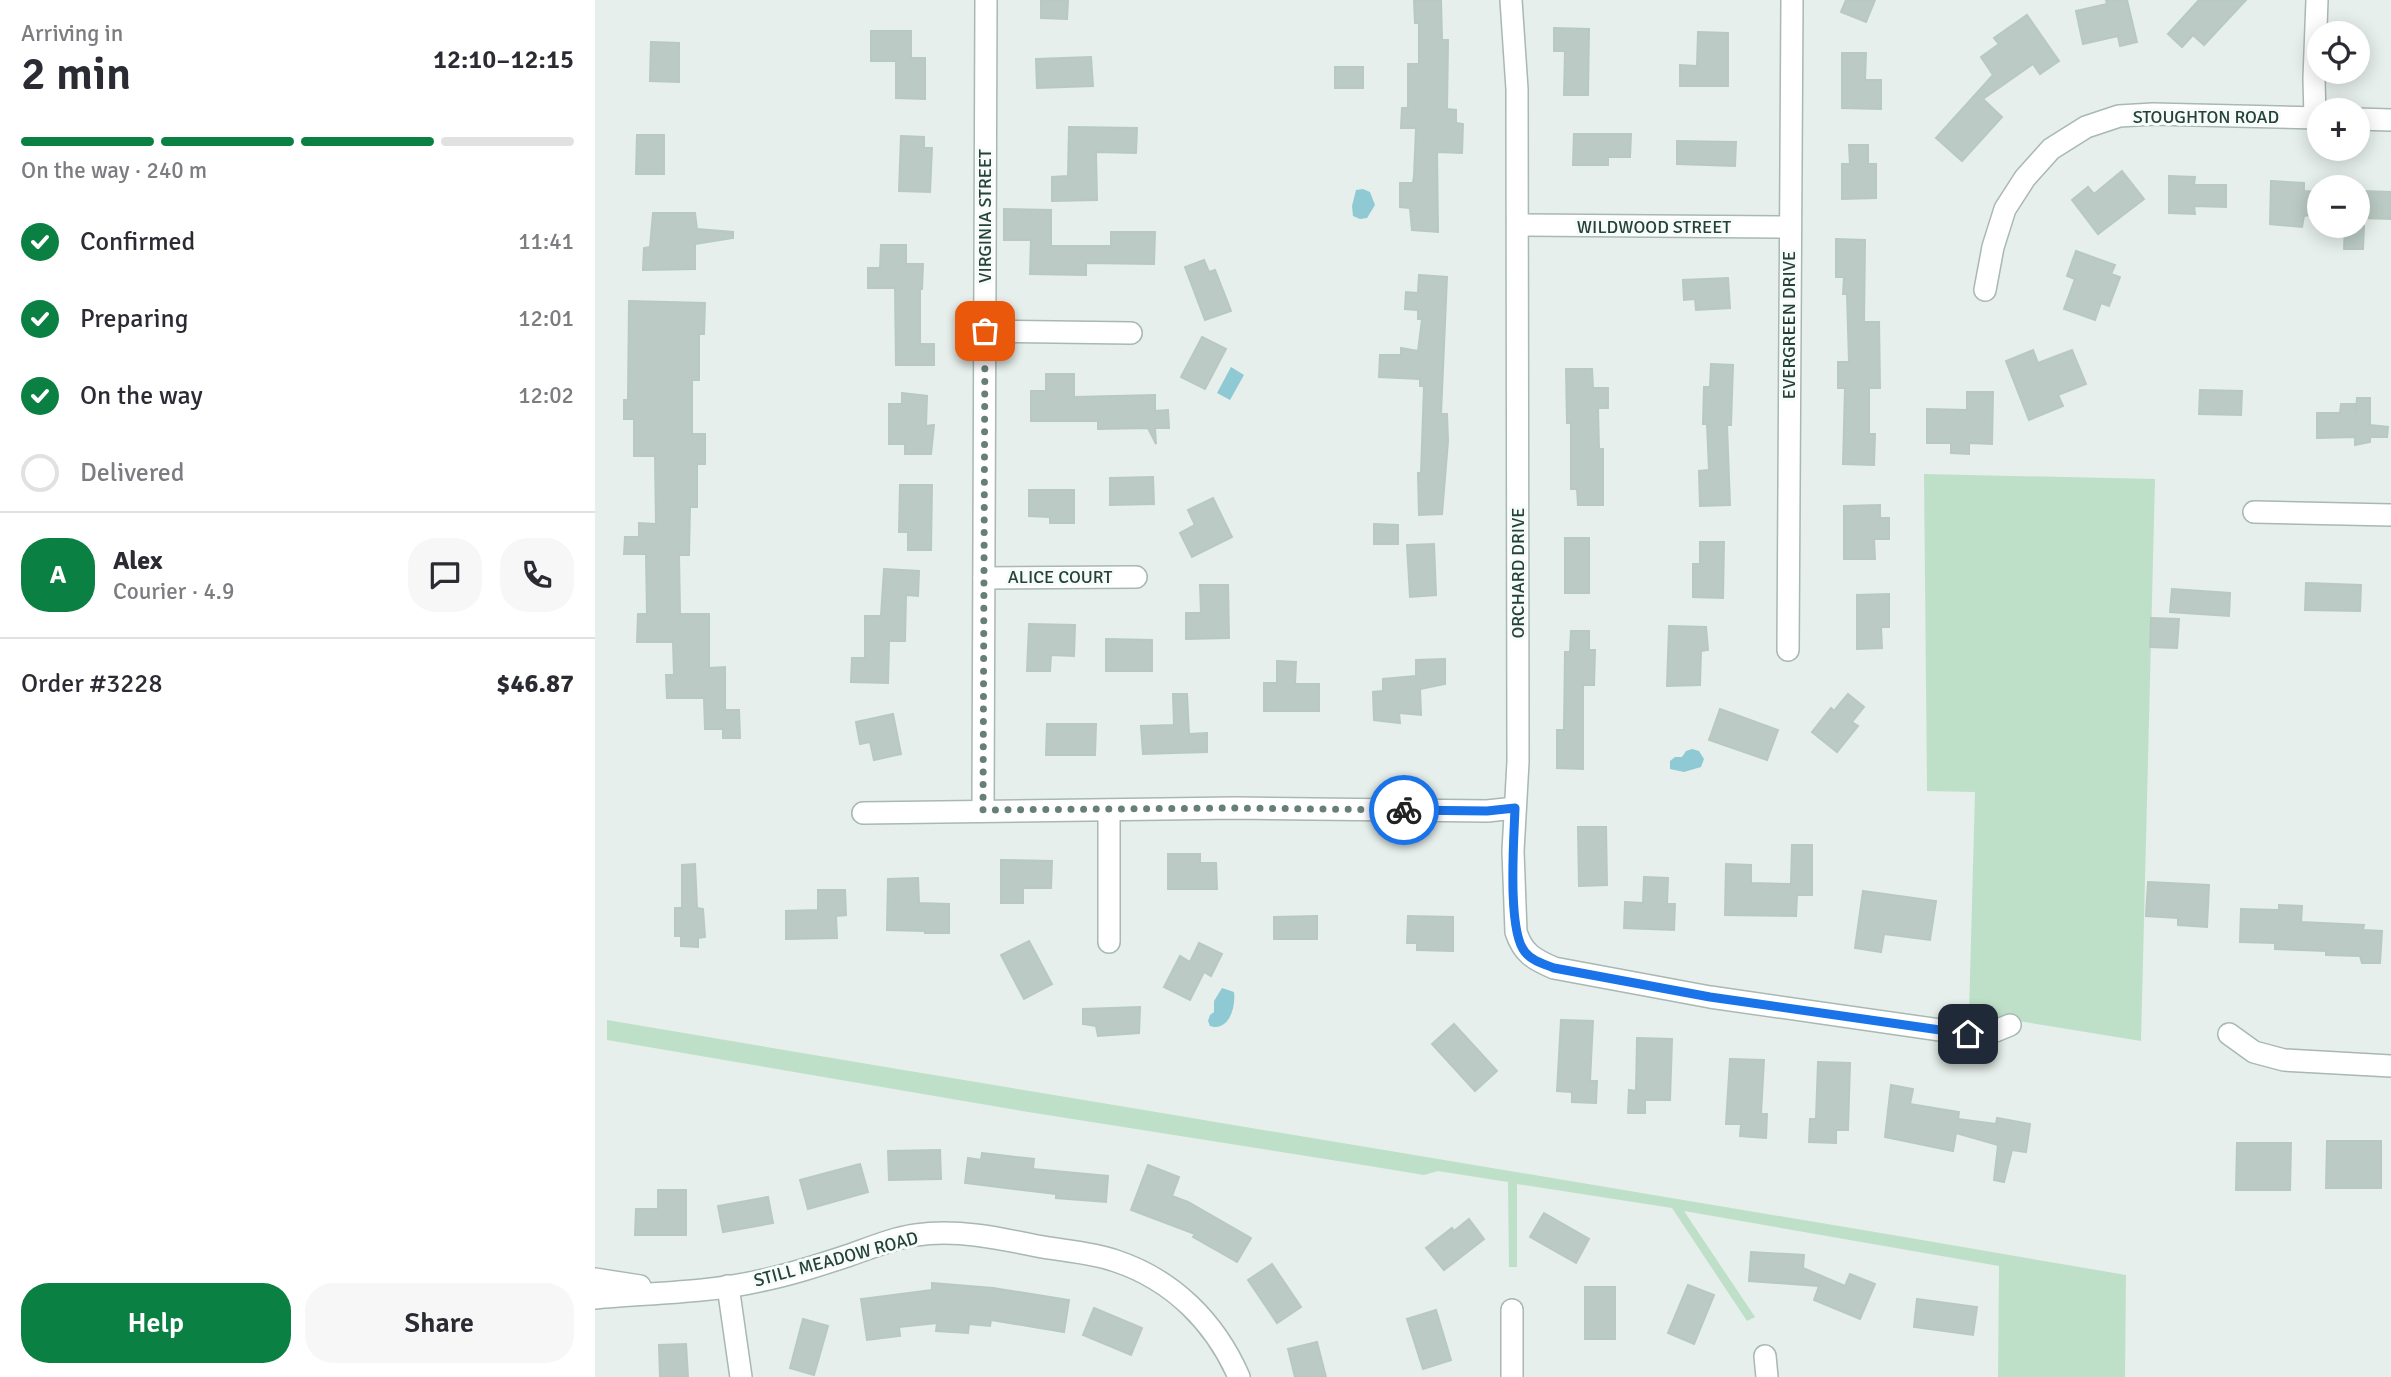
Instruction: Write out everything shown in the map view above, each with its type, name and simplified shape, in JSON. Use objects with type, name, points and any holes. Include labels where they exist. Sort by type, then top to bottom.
[{"type":"street","name":"VIRGINIA STREET","points":[[983,810],[986,0]]},
{"type":"street","name":"ORCHARD DRIVE","points":[[1511,0],[1517,89],[1518,225],[1518,762],[1513,851],[1516,932],[1526,953],[1554,968],[1710,997],[1968,1034],[1993,1032],[2010,1025]]},
{"type":"street","name":"EVERGREEN DRIVE","points":[[1788,650],[1792,0]]},
{"type":"street","points":[[2315,98],[2317,0]]},
{"type":"street","name":"STOUGHTON ROAD","points":[[1985,290],[1993,247],[2005,209],[2025,178],[2052,149],[2086,127],[2119,116],[2153,114],[2307,118]]},
{"type":"street","points":[[2370,119],[2391,120]]},
{"type":"street","name":"WILDWOOD STREET","points":[[1518,225],[1789,227]]},
{"type":"street","points":[[985,331],[1131,332]]},
{"type":"street","points":[[2254,512],[2391,515]]},
{"type":"street","name":"ALICE COURT","points":[[985,578],[1136,577]]},
{"type":"street","points":[[863,813],[983,810],[1487,811],[1515,808]]},
{"type":"street","points":[[1109,810],[1109,942]]},
{"type":"street","points":[[2229,1034],[2254,1052],[2284,1060],[2391,1066]]},
{"type":"street","name":"STILL MEADOW ROAD","points":[[595,1298],[757,1282],[917,1235],[968,1235],[1080,1252],[1115,1260],[1143,1272],[1167,1286],[1192,1306],[1213,1330],[1230,1356],[1239,1377]]},
{"type":"street","name":"STILL MEADOW ROAD","points":[[595,1279],[674,1291]]},
{"type":"street","points":[[728,1286],[741,1377]]},
{"type":"street","points":[[1512,1310],[1512,1377]]},
{"type":"street","points":[[1765,1356],[1767,1377]]},
{"type":"green space","points":[[1924,474],[2155,479],[2141,1041],[1969,1013],[1975,792],[1927,791]]},
{"type":"green space","points":[[607,1020],[2126,1275],[2125,1377],[1998,1377],[1999,1266],[1684,1211],[1755,1317],[1747,1321],[1672,1208],[1517,1184],[1517,1267],[1509,1267],[1508,1182],[1438,1171],[1424,1175],[1022,1111],[607,1040]]},
{"type":"water","points":[[1356,190],[1370,192],[1375,205],[1367,218],[1360,219],[1353,216],[1352,206]]},
{"type":"water","points":[[1231,367],[1244,375],[1230,400],[1217,393]]},
{"type":"water","points":[[1686,751],[1699,751],[1704,759],[1701,767],[1684,772],[1670,769],[1670,761],[1675,757],[1682,757]]},
{"type":"water","points":[[1222,988],[1234,992],[1232,1011],[1222,1025],[1210,1026],[1208,1021],[1214,1012],[1214,1001]]},
{"type":"building","points":[[1041,0],[1068,0],[1067,19],[1041,18]]},
{"type":"building","points":[[1414,0],[1441,0],[1442,40],[1448,40],[1447,109],[1456,110],[1456,123],[1463,124],[1462,153],[1437,152],[1438,232],[1412,230],[1410,208],[1400,207],[1400,183],[1413,183],[1414,176],[1416,128],[1401,128],[1402,108],[1408,108],[1408,64],[1419,64],[1419,23],[1415,23]]},
{"type":"building","points":[[1846,0],[1875,0],[1866,22],[1841,12]]},
{"type":"building","points":[[2106,0],[2127,0],[2137,42],[2120,46],[2118,36],[2083,44],[2076,11],[2107,4]]},
{"type":"building","points":[[2199,0],[2246,0],[2204,45],[2193,35],[2182,47],[2168,34]]},
{"type":"building","points":[[2027,15],[2059,61],[2040,74],[2033,64],[1983,99],[2002,117],[1962,161],[1936,138],[1993,75],[1981,57],[1999,44],[1994,38]]},
{"type":"building","points":[[1554,28],[1589,29],[1588,95],[1564,95],[1565,51],[1554,51]]},
{"type":"building","points":[[871,31],[911,31],[911,58],[925,58],[925,99],[896,98],[896,61],[871,61]]},
{"type":"building","points":[[1698,32],[1728,33],[1728,86],[1680,86],[1680,65],[1697,66]]},
{"type":"building","points":[[651,42],[679,43],[679,82],[650,81]]},
{"type":"building","points":[[1842,53],[1866,53],[1865,80],[1881,80],[1881,109],[1842,108]]},
{"type":"building","points":[[1091,57],[1093,86],[1037,88],[1036,59]]},
{"type":"building","points":[[1335,67],[1363,67],[1363,88],[1335,88]]},
{"type":"building","points":[[1069,127],[1137,128],[1136,153],[1096,152],[1097,200],[1052,201],[1052,177],[1068,176]]},
{"type":"building","points":[[1574,134],[1631,134],[1630,157],[1608,157],[1608,165],[1573,165]]},
{"type":"building","points":[[637,135],[664,135],[664,174],[636,174]]},
{"type":"building","points":[[901,136],[924,137],[924,148],[932,148],[930,192],[899,191]]},
{"type":"building","points":[[1677,141],[1736,142],[1735,166],[1677,164]]},
{"type":"building","points":[[1849,145],[1868,145],[1868,164],[1876,164],[1876,198],[1842,199],[1842,164],[1850,164]]},
{"type":"building","points":[[2122,171],[2144,199],[2098,234],[2072,200],[2088,187],[2094,194]]},
{"type":"building","points":[[2169,176],[2195,177],[2194,185],[2226,185],[2226,207],[2194,206],[2195,214],[2169,213]]},
{"type":"building","points":[[2271,181],[2304,183],[2304,191],[2307,191],[2307,216],[2304,216],[2302,227],[2270,224]]},
{"type":"building","points":[[2370,191],[2391,192],[2391,219],[2370,218]]},
{"type":"building","points":[[1004,209],[1051,210],[1051,246],[1111,246],[1111,232],[1155,232],[1154,264],[1086,263],[1086,275],[1030,274],[1031,240],[1004,240]]},
{"type":"building","points":[[653,213],[695,213],[697,229],[733,232],[733,238],[695,244],[695,269],[643,270],[644,248],[650,247]]},
{"type":"building","points":[[2344,238],[2363,238],[2363,249],[2344,249]]},
{"type":"building","points":[[1836,239],[1865,240],[1864,322],[1879,322],[1880,388],[1869,388],[1869,434],[1875,434],[1874,465],[1843,464],[1845,388],[1838,388],[1838,362],[1849,362],[1847,294],[1843,294],[1844,277],[1836,277]]},
{"type":"building","points":[[881,245],[906,245],[906,264],[923,264],[920,344],[934,344],[934,365],[896,365],[895,288],[868,288],[868,268],[880,268]]},
{"type":"building","points":[[2076,251],[2115,265],[2111,274],[2120,277],[2109,306],[2101,303],[2095,320],[2064,309],[2075,279],[2067,276]]},
{"type":"building","points":[[1204,260],[1209,272],[1215,270],[1231,311],[1205,320],[1185,267]]},
{"type":"building","points":[[1419,275],[1447,277],[1441,414],[1447,414],[1448,441],[1442,514],[1419,515],[1418,473],[1421,473],[1424,386],[1420,386],[1420,379],[1379,377],[1380,355],[1401,355],[1401,348],[1418,351],[1422,319],[1418,319],[1418,310],[1405,309],[1406,292],[1418,293]]},
{"type":"building","points":[[1728,278],[1730,308],[1696,310],[1695,299],[1684,300],[1683,280]]},
{"type":"building","points":[[629,301],[705,303],[704,334],[699,334],[699,380],[692,380],[692,434],[705,434],[705,464],[697,464],[697,507],[690,507],[689,555],[679,555],[680,614],[709,614],[709,668],[725,667],[725,710],[739,710],[740,738],[723,738],[723,729],[705,729],[704,698],[667,698],[666,675],[674,675],[673,642],[637,642],[638,614],[647,614],[646,554],[624,554],[625,537],[639,537],[639,523],[656,524],[655,456],[634,456],[634,419],[624,419],[624,400],[628,400]]},
{"type":"building","points":[[1202,337],[1226,349],[1205,389],[1181,377]]},
{"type":"building","points":[[2033,350],[2038,363],[2072,350],[2086,384],[2058,395],[2063,406],[2029,420],[2006,361]]},
{"type":"building","points":[[1711,364],[1733,365],[1731,425],[1727,425],[1730,505],[1700,506],[1699,471],[1709,470],[1707,424],[1703,424],[1704,387],[1710,387]]},
{"type":"building","points":[[1566,369],[1592,369],[1593,388],[1608,388],[1608,408],[1598,408],[1599,449],[1603,449],[1603,505],[1578,505],[1577,489],[1571,489],[1571,423],[1567,423]]},
{"type":"building","points":[[1046,374],[1074,374],[1074,397],[1155,395],[1155,411],[1168,410],[1169,428],[1155,428],[1156,444],[1148,428],[1098,429],[1098,421],[1031,421],[1031,391],[1046,391]]},
{"type":"building","points":[[2200,390],[2242,391],[2241,415],[2199,414]]},
{"type":"building","points":[[1967,392],[1993,392],[1992,444],[1969,443],[1969,454],[1951,453],[1951,443],[1927,443],[1927,409],[1967,410]]},
{"type":"building","points":[[902,393],[927,396],[926,426],[934,425],[931,454],[905,454],[905,444],[889,444],[889,404],[902,404]]},
{"type":"building","points":[[2357,398],[2370,398],[2370,425],[2388,427],[2387,437],[2370,437],[2370,442],[2355,445],[2355,437],[2317,438],[2317,413],[2340,413],[2341,404],[2355,404],[2356,414]]},
{"type":"building","points":[[1153,477],[1154,504],[1110,505],[1110,478]]},
{"type":"building","points":[[900,485],[932,485],[931,550],[908,550],[908,532],[899,532]]},
{"type":"building","points":[[1029,490],[1074,490],[1074,523],[1050,523],[1050,517],[1029,516]]},
{"type":"building","points":[[1213,498],[1232,537],[1192,557],[1180,533],[1195,525],[1188,510]]},
{"type":"building","points":[[1880,505],[1880,518],[1889,518],[1889,539],[1874,539],[1875,559],[1844,559],[1844,506]]},
{"type":"building","points":[[1374,524],[1398,525],[1398,544],[1374,544]]},
{"type":"building","points":[[1565,538],[1589,538],[1589,593],[1565,593]]},
{"type":"building","points":[[1700,542],[1724,542],[1723,598],[1693,597],[1693,564],[1700,564]]},
{"type":"building","points":[[1434,544],[1436,595],[1410,597],[1407,545]]},
{"type":"building","points":[[884,569],[919,571],[918,596],[906,595],[905,641],[889,641],[888,683],[851,682],[852,658],[865,658],[865,616],[881,616]]},
{"type":"building","points":[[2306,583],[2361,585],[2360,611],[2305,610]]},
{"type":"building","points":[[1200,585],[1228,585],[1229,638],[1186,639],[1186,613],[1201,613]]},
{"type":"building","points":[[2172,589],[2230,593],[2229,616],[2170,612]]},
{"type":"building","points":[[1889,594],[1889,627],[1881,627],[1882,648],[1857,649],[1857,595]]},
{"type":"building","points":[[2151,618],[2179,619],[2177,648],[2150,647]]},
{"type":"building","points":[[1029,624],[1075,625],[1074,656],[1051,655],[1050,671],[1027,671]]},
{"type":"building","points":[[1669,626],[1706,627],[1708,650],[1701,651],[1700,685],[1667,686]]},
{"type":"building","points":[[1571,631],[1589,631],[1589,650],[1595,650],[1594,685],[1583,685],[1583,769],[1557,768],[1557,730],[1564,730],[1565,652],[1570,652]]},
{"type":"building","points":[[1106,639],[1152,640],[1152,671],[1106,671]]},
{"type":"building","points":[[1445,659],[1445,684],[1420,689],[1421,715],[1399,713],[1400,723],[1374,720],[1373,692],[1383,691],[1383,679],[1416,676],[1416,660]]},
{"type":"building","points":[[1277,661],[1296,662],[1295,684],[1319,684],[1319,711],[1264,711],[1264,683],[1277,683]]},
{"type":"building","points":[[1173,694],[1187,694],[1189,734],[1207,733],[1207,752],[1143,754],[1141,726],[1174,725]]},
{"type":"building","points":[[1848,694],[1864,707],[1852,722],[1858,726],[1837,752],[1812,732],[1831,708],[1834,711]]},
{"type":"building","points":[[1720,709],[1778,730],[1767,760],[1709,740]]},
{"type":"building","points":[[893,714],[901,754],[874,760],[870,742],[860,744],[856,722]]},
{"type":"building","points":[[1047,724],[1096,724],[1095,755],[1046,755]]},
{"type":"building","points":[[1578,827],[1606,827],[1607,885],[1579,886]]},
{"type":"building","points":[[1792,845],[1812,845],[1812,895],[1797,895],[1796,916],[1725,915],[1726,864],[1751,865],[1751,883],[1791,884]]},
{"type":"building","points":[[1168,854],[1200,854],[1200,863],[1216,863],[1217,889],[1168,889]]},
{"type":"building","points":[[1001,860],[1052,861],[1051,888],[1023,888],[1023,903],[1001,903]]},
{"type":"building","points":[[695,864],[697,908],[703,909],[705,937],[698,938],[698,947],[681,946],[681,936],[675,936],[675,908],[682,908],[682,865]]},
{"type":"building","points":[[1644,877],[1668,878],[1667,904],[1675,904],[1674,930],[1624,928],[1625,902],[1643,903]]},
{"type":"building","points":[[918,878],[919,903],[949,904],[949,933],[887,930],[888,879]]},
{"type":"building","points":[[2148,882],[2209,885],[2207,927],[2178,925],[2178,918],[2146,916]]},
{"type":"building","points":[[818,890],[845,890],[846,915],[836,916],[837,938],[786,939],[786,911],[818,910]]},
{"type":"building","points":[[1863,891],[1936,901],[1930,940],[1884,934],[1881,952],[1855,948]]},
{"type":"building","points":[[2279,905],[2302,906],[2301,922],[2364,925],[2363,930],[2382,931],[2380,963],[2362,963],[2360,956],[2326,955],[2326,951],[2275,949],[2275,943],[2240,942],[2241,909],[2279,910]]},
{"type":"building","points":[[1317,916],[1317,939],[1274,939],[1274,917]]},
{"type":"building","points":[[1408,916],[1453,917],[1453,951],[1417,950],[1417,943],[1407,943]]},
{"type":"building","points":[[1029,941],[1052,984],[1024,999],[1001,955]]},
{"type":"building","points":[[1199,943],[1222,954],[1211,976],[1204,972],[1190,1000],[1164,987],[1180,956],[1190,962]]},
{"type":"building","points":[[1140,1007],[1139,1033],[1098,1036],[1096,1026],[1083,1024],[1083,1009]]},
{"type":"building","points":[[1561,1020],[1593,1021],[1590,1081],[1597,1081],[1596,1103],[1572,1102],[1572,1092],[1557,1091]]},
{"type":"building","points":[[1454,1024],[1497,1071],[1475,1091],[1432,1044]]},
{"type":"building","points":[[1637,1038],[1672,1039],[1670,1100],[1645,1100],[1645,1113],[1628,1113],[1629,1090],[1636,1091]]},
{"type":"building","points":[[1730,1059],[1764,1060],[1761,1114],[1767,1114],[1766,1138],[1740,1136],[1741,1124],[1726,1124]]},
{"type":"building","points":[[1818,1062],[1850,1063],[1848,1130],[1836,1130],[1836,1143],[1809,1142],[1810,1119],[1816,1119]]},
{"type":"building","points":[[1891,1085],[1913,1089],[1910,1104],[1959,1112],[1958,1119],[1996,1124],[1997,1118],[2030,1124],[2026,1152],[2012,1150],[2004,1182],[1994,1180],[1998,1145],[1956,1133],[1953,1151],[1885,1137]]},
{"type":"building","points":[[2327,1141],[2381,1141],[2381,1188],[2326,1188]]},
{"type":"building","points":[[2237,1143],[2291,1143],[2290,1190],[2236,1190]]},
{"type":"building","points":[[940,1150],[941,1179],[889,1180],[888,1151]]},
{"type":"building","points":[[982,1153],[1034,1159],[1033,1169],[1108,1176],[1106,1202],[1056,1198],[1056,1194],[965,1183],[968,1158],[981,1160]]},
{"type":"building","points":[[860,1164],[868,1192],[808,1209],[800,1180]]},
{"type":"building","points":[[1148,1165],[1179,1177],[1172,1196],[1188,1202],[1251,1238],[1237,1262],[1193,1237],[1195,1234],[1131,1210]]},
{"type":"building","points":[[658,1190],[686,1190],[686,1235],[635,1235],[636,1209],[658,1209]]},
{"type":"building","points":[[768,1197],[773,1223],[723,1232],[718,1206]]},
{"type":"building","points":[[1544,1213],[1589,1239],[1576,1263],[1530,1237]]},
{"type":"building","points":[[1469,1219],[1484,1239],[1444,1270],[1426,1248]]},
{"type":"building","points":[[1751,1252],[1804,1255],[1803,1268],[1845,1286],[1850,1274],[1875,1284],[1860,1319],[1814,1300],[1819,1286],[1749,1281]]},
{"type":"building","points":[[1272,1264],[1301,1307],[1277,1323],[1248,1280]]},
{"type":"building","points":[[932,1283],[993,1288],[1069,1300],[1064,1332],[991,1320],[990,1326],[969,1324],[968,1333],[936,1331],[937,1323],[899,1327],[900,1336],[867,1340],[861,1299],[932,1290]]},
{"type":"building","points":[[1688,1285],[1714,1295],[1694,1344],[1668,1333]]},
{"type":"building","points":[[1585,1287],[1615,1287],[1615,1339],[1585,1339]]},
{"type":"building","points":[[1917,1299],[1977,1307],[1973,1335],[1914,1327]]},
{"type":"building","points":[[1094,1308],[1142,1328],[1131,1355],[1083,1335]]},
{"type":"building","points":[[1436,1310],[1451,1360],[1423,1369],[1407,1319]]},
{"type":"building","points":[[803,1319],[828,1326],[814,1375],[790,1368]]},
{"type":"building","points":[[1317,1342],[1326,1377],[1295,1377],[1288,1349]]},
{"type":"building","points":[[686,1344],[688,1377],[660,1377],[659,1345]]},
{"type":"way so far","points":[[985,331],[983,810],[1404,810]]},
{"type":"route","points":[[1404,810],[1487,811],[1515,808],[1513,851],[1516,932],[1526,953],[1554,968],[1710,997],[1968,1034]]}]
